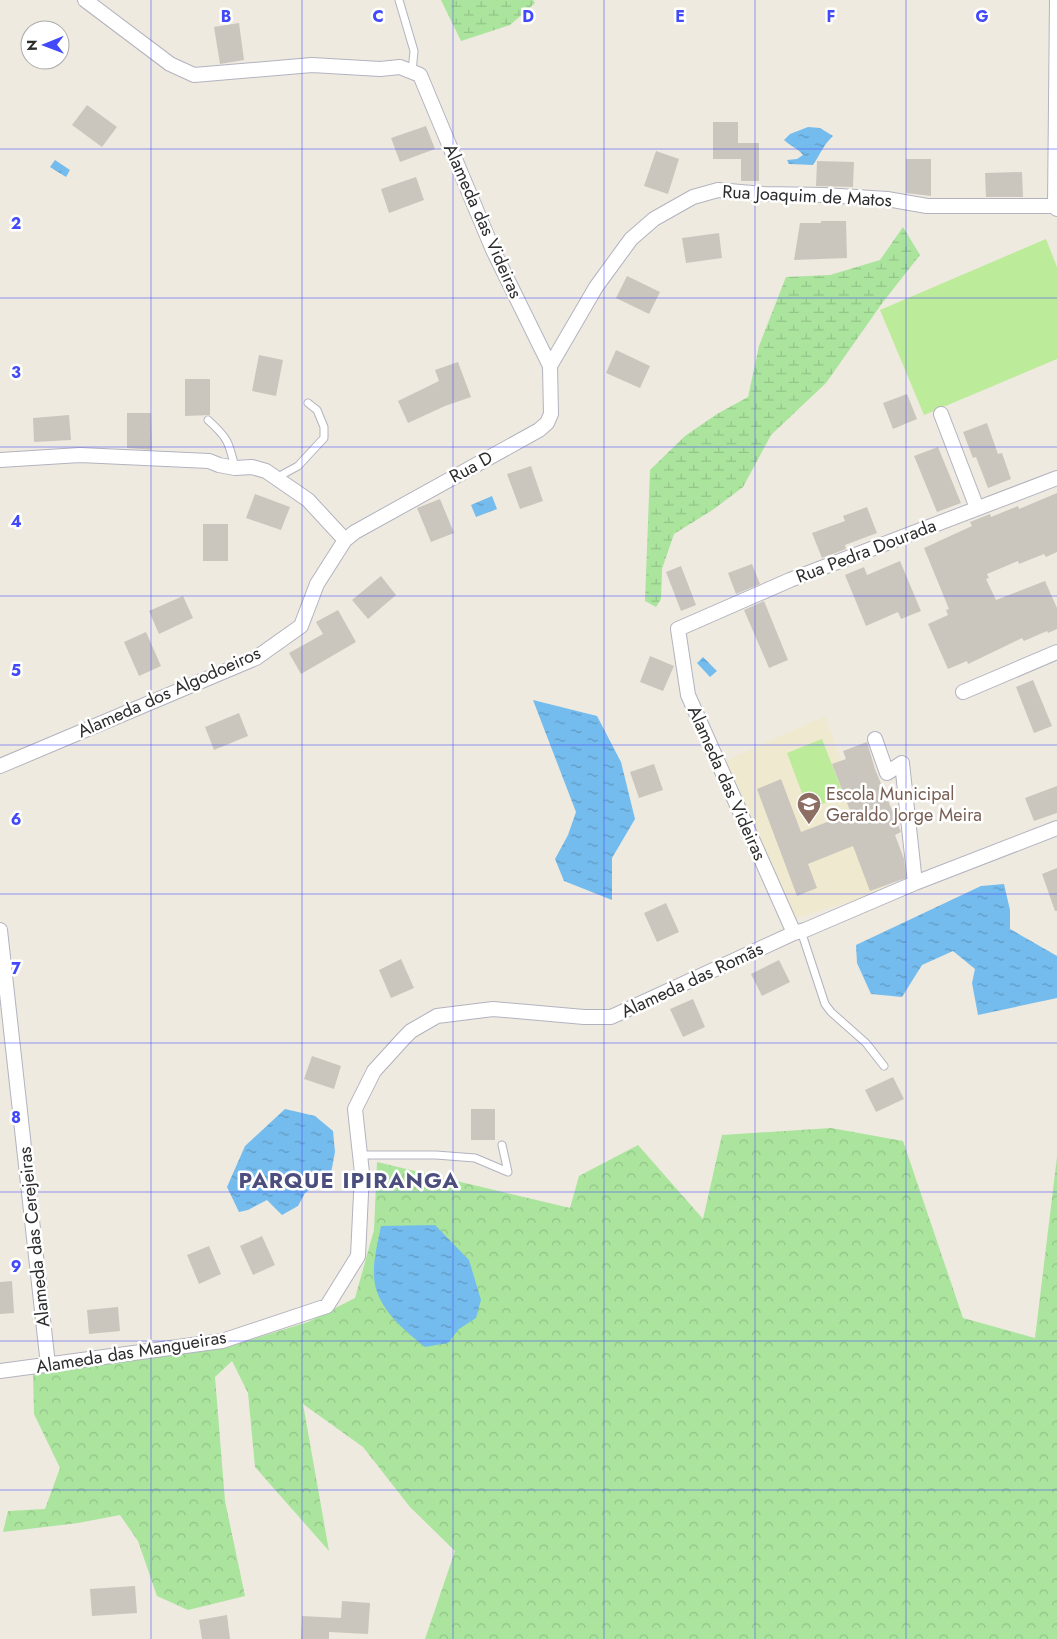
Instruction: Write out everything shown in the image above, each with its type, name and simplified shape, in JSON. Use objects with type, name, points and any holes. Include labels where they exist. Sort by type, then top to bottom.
[{"type":"street","points":[[84,0],[170,64],[194,75],[312,65],[380,69],[400,67],[416,73]]},
{"type":"street","points":[[1056,207],[1057,0]]},
{"type":"street","name":"Alameda das Videiras","points":[[416,73],[493,250],[550,366]]},
{"type":"street","name":"Rua Joaquim de Matos","points":[[550,366],[596,287],[631,239],[654,219],[693,197],[718,190],[764,194],[887,199],[927,206],[1056,207]]},
{"type":"street","name":"Rua D","points":[[345,540],[387,513],[539,430],[547,423],[551,414],[550,366]]},
{"type":"street","points":[[941,414],[977,508]]},
{"type":"street","points":[[0,460],[80,455],[208,461],[235,468],[252,467],[266,471],[308,500],[345,540]]},
{"type":"street","name":"Rua Pedra Dourada","points":[[678,629],[790,580],[1057,478]]},
{"type":"street","name":"Alameda dos Algodoeiros","points":[[0,766],[256,658],[301,626],[317,584],[345,540]]},
{"type":"street","name":"Alameda das Videiras","points":[[678,629],[688,695],[798,932]]},
{"type":"street","points":[[963,692],[1057,652]]},
{"type":"street","points":[[875,739],[887,773],[902,763],[915,883]]},
{"type":"street","name":"Alameda das Romãs","points":[[362,1174],[355,1109],[374,1071],[411,1031],[437,1016],[493,1009],[584,1017],[611,1017],[798,932],[915,883],[1057,828]]},
{"type":"street","name":"Alameda das Cerejeiras","points":[[0,930],[48,1365]]},
{"type":"street","name":"Alameda das Mangueiras","points":[[0,1371],[222,1341],[327,1306],[358,1256],[362,1174]]},
{"type":"lane","points":[[399,0],[414,51],[416,73]]},
{"type":"lane","points":[[276,478],[298,466],[324,438],[324,427],[317,410],[308,404]]},
{"type":"lane","points":[[208,420],[224,434],[235,468]]},
{"type":"lane","points":[[798,932],[825,1004],[830,1012],[866,1043],[884,1066]]},
{"type":"lane","points":[[360,1155],[436,1155],[475,1158],[508,1172],[502,1145]]},
{"type":"shaded area","name":"Escola Municipal Geraldo Jorge Meira","points":[[825,716],[889,889],[795,919],[725,761]]},
{"type":"green space","points":[[441,0],[533,0],[535,3],[510,25],[461,41]]},
{"type":"green space","points":[[903,227],[920,255],[883,302],[826,383],[771,435],[743,487],[714,509],[674,534],[662,569],[661,599],[656,607],[645,601],[650,470],[685,436],[717,414],[748,397],[759,346],[786,277],[830,275],[880,260]]},
{"type":"green space","points":[[1046,239],[1057,267],[1057,359],[924,415],[880,310]]},
{"type":"green space","points":[[822,739],[844,796],[808,809],[787,753]]},
{"type":"green space","points":[[831,1128],[903,1141],[963,1318],[1035,1338],[1057,1157],[1057,1639],[425,1639],[455,1551],[410,1507],[363,1447],[303,1404],[329,1551],[255,1467],[248,1393],[232,1361],[215,1377],[225,1501],[245,1596],[188,1610],[157,1596],[138,1541],[120,1515],[78,1523],[3,1532],[8,1511],[45,1509],[60,1468],[34,1414],[33,1373],[224,1348],[308,1322],[355,1298],[374,1230],[377,1162],[570,1208],[579,1176],[638,1145],[703,1219],[722,1135]]},
{"type":"water","points":[[808,127],[820,128],[833,136],[824,146],[813,165],[789,164],[787,160],[797,159],[803,155],[784,140],[790,134]]},
{"type":"water","points":[[55,160],[70,170],[66,177],[50,167]]},
{"type":"water","points":[[492,496],[497,509],[476,517],[471,505]]},
{"type":"water","points":[[703,657],[717,671],[710,677],[697,663]]},
{"type":"water","points":[[533,700],[597,716],[621,762],[635,819],[612,858],[612,900],[564,881],[555,859],[568,835],[576,812]]},
{"type":"water","points":[[1004,884],[1010,910],[1010,929],[1057,956],[1057,998],[978,1015],[972,983],[975,969],[953,951],[922,965],[902,997],[871,994],[857,963],[856,945],[981,886]]},
{"type":"water","points":[[285,1109],[315,1116],[333,1131],[335,1152],[331,1173],[305,1193],[298,1206],[282,1215],[267,1200],[248,1210],[239,1212],[227,1187],[245,1146]]},
{"type":"water","points":[[435,1225],[469,1260],[481,1300],[476,1318],[459,1329],[448,1343],[425,1347],[408,1333],[385,1308],[379,1298],[376,1287],[374,1264],[381,1226]]},
{"type":"building","points":[[239,23],[244,60],[220,64],[214,27]]},
{"type":"building","points":[[87,105],[117,127],[102,147],[72,125]]},
{"type":"building","points":[[713,122],[738,122],[738,143],[759,143],[759,181],[741,181],[741,159],[713,159]]},
{"type":"building","points":[[426,126],[435,149],[400,162],[391,138]]},
{"type":"building","points":[[656,151],[679,159],[668,194],[644,186]]},
{"type":"building","points":[[906,159],[931,159],[931,196],[906,193]]},
{"type":"building","points":[[817,161],[854,162],[853,187],[816,186]]},
{"type":"building","points":[[1022,172],[1023,197],[986,197],[985,173]]},
{"type":"building","points":[[416,177],[424,200],[389,213],[381,189]]},
{"type":"building","points":[[821,221],[846,221],[847,258],[794,260],[800,223],[821,223]]},
{"type":"building","points":[[719,233],[722,258],[686,263],[682,238]]},
{"type":"building","points":[[627,276],[660,292],[649,314],[616,298]]},
{"type":"building","points":[[616,350],[650,366],[640,388],[606,373]]},
{"type":"building","points":[[259,355],[283,360],[276,396],[252,391]]},
{"type":"building","points":[[458,362],[471,397],[445,406],[408,423],[398,401],[439,381],[435,370]]},
{"type":"building","points":[[185,379],[210,379],[210,415],[185,416]]},
{"type":"building","points":[[907,394],[917,419],[893,429],[883,403]]},
{"type":"building","points":[[127,413],[151,413],[152,450],[127,448]]},
{"type":"building","points":[[69,415],[71,440],[34,442],[33,418]]},
{"type":"building","points":[[987,423],[998,454],[1002,453],[1011,479],[988,488],[976,457],[973,458],[963,432]]},
{"type":"building","points":[[938,447],[961,503],[937,512],[914,456]]},
{"type":"building","points":[[531,466],[543,501],[520,509],[507,474]]},
{"type":"building","points":[[1057,493],[1057,552],[1046,557],[1044,554],[1019,564],[1018,561],[987,574],[989,578],[986,579],[996,600],[1045,581],[1057,608],[1057,629],[1048,633],[1047,631],[1024,641],[1022,638],[968,664],[967,661],[948,669],[928,624],[948,615],[946,610],[949,609],[924,548],[972,526],[970,522],[990,514],[991,517],[1018,506],[1019,509]]},
{"type":"building","points":[[255,494],[290,507],[281,530],[246,518]]},
{"type":"building","points":[[440,499],[454,533],[431,542],[417,508]]},
{"type":"building","points":[[867,507],[877,533],[845,545],[846,549],[822,558],[812,533],[845,521],[843,516]]},
{"type":"building","points":[[203,524],[228,524],[228,561],[203,561]]},
{"type":"building","points":[[900,561],[921,611],[901,619],[898,612],[866,626],[845,575],[864,567],[867,575]]},
{"type":"building","points":[[752,564],[760,584],[736,594],[728,573]]},
{"type":"building","points":[[681,566],[696,605],[681,611],[666,572]]},
{"type":"building","points":[[381,576],[396,595],[368,619],[352,600]]},
{"type":"building","points":[[183,596],[193,618],[159,634],[149,611]]},
{"type":"building","points":[[764,601],[788,660],[769,668],[744,610]]},
{"type":"building","points":[[338,610],[356,642],[301,674],[289,653],[323,634],[316,622]]},
{"type":"building","points":[[146,632],[161,666],[139,676],[124,642]]},
{"type":"building","points":[[650,656],[674,666],[663,691],[640,682]]},
{"type":"building","points":[[1033,680],[1052,726],[1034,733],[1016,687]]},
{"type":"building","points":[[239,713],[248,736],[214,750],[205,727]]},
{"type":"building","points":[[867,742],[875,769],[901,832],[895,835],[904,859],[906,878],[870,891],[853,846],[808,864],[817,888],[797,896],[757,789],[781,779],[801,832],[851,813],[832,764],[846,759],[843,751]]},
{"type":"building","points":[[654,764],[663,790],[639,798],[630,772]]},
{"type":"building","points":[[1057,786],[1057,813],[1034,821],[1025,798]]},
{"type":"building","points":[[1057,868],[1057,911],[1055,911],[1042,874]]},
{"type":"building","points":[[666,903],[679,932],[657,942],[644,913]]},
{"type":"building","points":[[401,959],[414,988],[391,998],[379,970]]},
{"type":"building","points":[[779,960],[790,982],[762,996],[751,974]]},
{"type":"building","points":[[693,999],[705,1027],[683,1037],[670,1009]]},
{"type":"building","points":[[312,1056],[341,1066],[334,1089],[304,1079]]},
{"type":"building","points":[[893,1077],[904,1099],[876,1112],[865,1090]]},
{"type":"building","points":[[471,1109],[495,1109],[495,1140],[471,1140]]},
{"type":"building","points":[[262,1236],[275,1265],[253,1275],[240,1246]]},
{"type":"building","points":[[209,1246],[221,1274],[199,1284],[187,1255]]},
{"type":"building","points":[[12,1281],[14,1313],[0,1314],[0,1282]]},
{"type":"building","points":[[118,1307],[120,1331],[89,1334],[87,1310]]},
{"type":"building","points":[[135,1586],[137,1613],[92,1616],[90,1589]]},
{"type":"building","points":[[342,1601],[370,1603],[368,1634],[329,1632],[329,1639],[301,1639],[302,1616],[341,1618]]},
{"type":"building","points":[[227,1615],[230,1639],[202,1639],[199,1620]]},
{"type":"place","name":"Escola Municipal Geraldo Jorge Meira","points":[[809,825]]},
{"type":"district","name":"PARQUE IPIRANGA","points":[[349,1180]]}]
